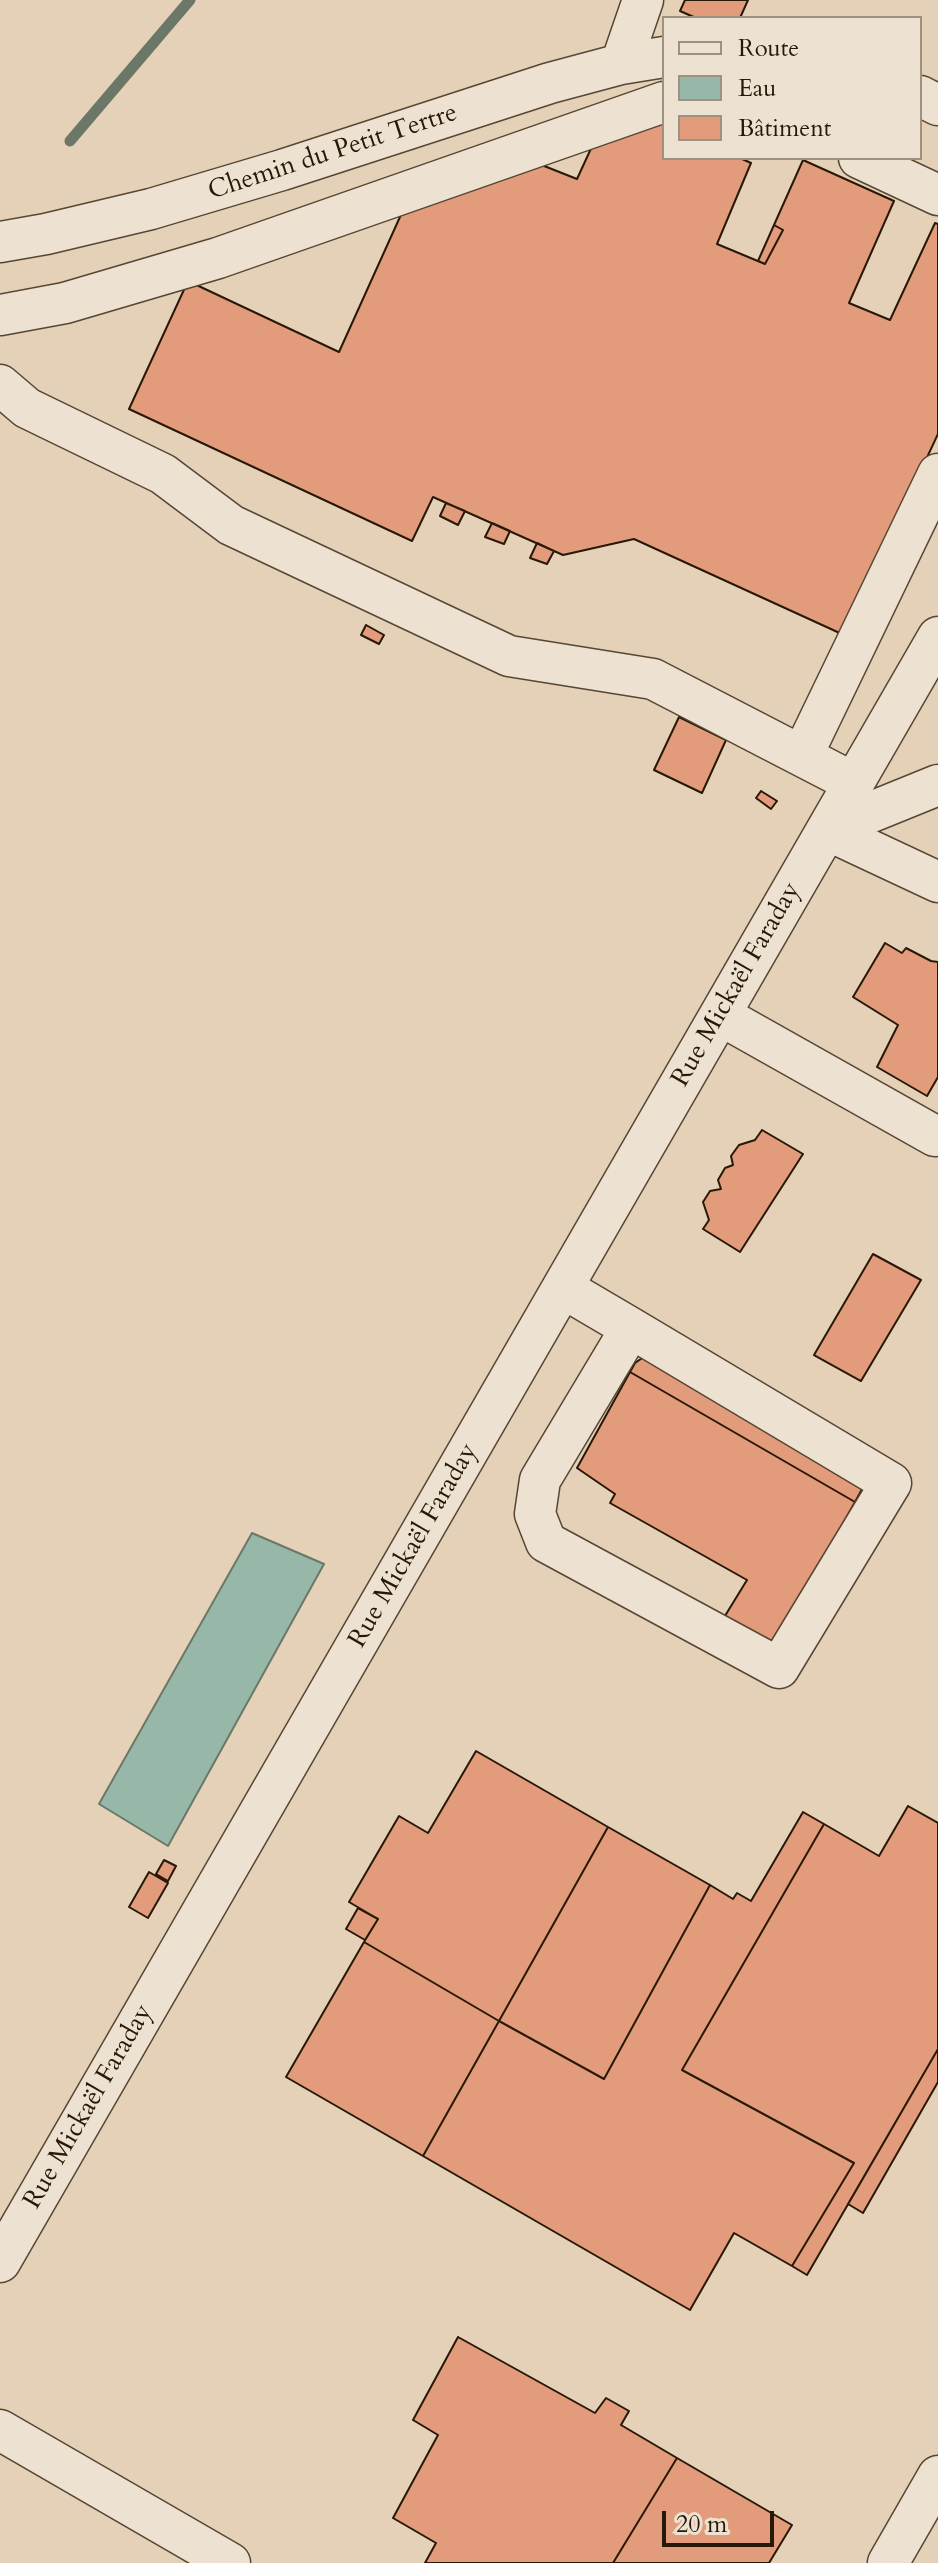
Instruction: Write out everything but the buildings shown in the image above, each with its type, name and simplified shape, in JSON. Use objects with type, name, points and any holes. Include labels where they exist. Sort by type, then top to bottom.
[{"type":"street","points":[[621,64],[643,0]]},
{"type":"street","name":"Chemin du Petit Tertre","points":[[0,242],[151,209],[550,83],[621,64],[662,57]]},
{"type":"street","points":[[0,315],[65,303],[218,258],[662,103]]},
{"type":"street","points":[[863,160],[938,195]]},
{"type":"street","points":[[0,385],[27,408],[163,474],[231,525],[509,656],[653,679],[854,783]]},
{"type":"street","points":[[802,756],[938,474]]},
{"type":"street","name":"Rue Mickaël Faraday","points":[[0,2262],[938,637]]},
{"type":"street","points":[[827,830],[938,785]]},
{"type":"street","points":[[827,830],[938,882]]},
{"type":"street","points":[[720,1015],[935,1136]]},
{"type":"street","points":[[563,1288],[631,1328],[891,1483],[779,1668],[546,1542],[535,1514],[540,1480],[631,1328]]},
{"type":"street","points":[[0,2430],[230,2563]]},
{"type":"street","points":[[888,2563],[938,2476]]},
{"type":"water","points":[[252,1533],[324,1564],[168,1846],[99,1804]]},
{"type":"waterway","points":[[70,141],[190,0]]}]
